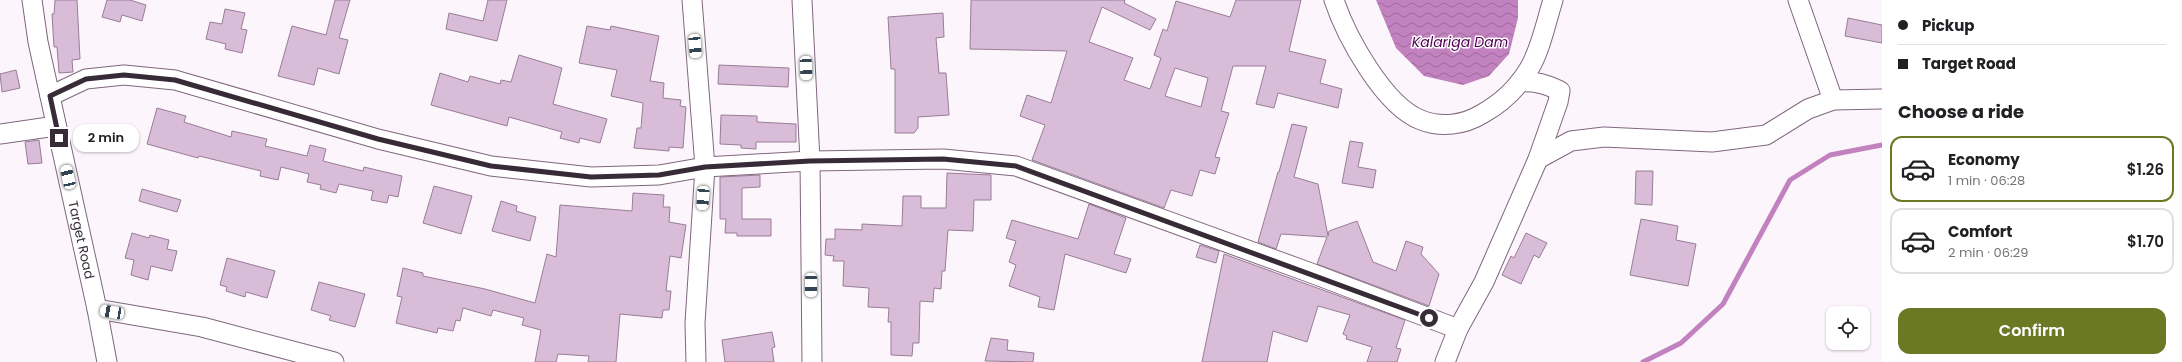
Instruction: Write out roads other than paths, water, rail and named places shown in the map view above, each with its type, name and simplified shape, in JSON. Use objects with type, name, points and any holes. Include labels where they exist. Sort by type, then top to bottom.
[{"type":"street","name":"Target Road","points":[[32,0],[56,126],[97,309],[106,362]]},
{"type":"street","points":[[692,0],[705,167],[695,323],[696,362]]},
{"type":"street","points":[[802,0],[810,161],[812,362]]},
{"type":"street","points":[[1334,0],[1358,52],[1375,78],[1398,103],[1411,115],[1421,120],[1450,124],[1465,122],[1498,105],[1520,82],[1530,68],[1553,0]]},
{"type":"street","points":[[1798,0],[1833,100]]},
{"type":"street","points":[[50,96],[86,79],[124,75],[175,80],[378,139],[491,166],[591,177],[659,175],[705,167],[810,161],[943,159],[1016,166],[1312,273],[1458,329]]},
{"type":"street","points":[[1445,362],[1458,329],[1484,282],[1538,160],[1558,102],[1560,91],[1532,81],[1520,82]]},
{"type":"street","points":[[1538,160],[1572,141],[1604,137],[1712,142],[1766,135],[1808,109],[1833,100],[1882,99]]},
{"type":"street","points":[[0,134],[56,126]]},
{"type":"street","points":[[97,309],[202,327],[323,361]]},
{"type":"water","name":"Kalariga Dam","points":[[1376,0],[1518,0],[1518,18],[1509,54],[1489,76],[1463,85],[1424,76],[1396,48]]},
{"type":"waterway","points":[[1643,362],[1681,343],[1723,304],[1790,180],[1830,155],[1882,145]]}]
